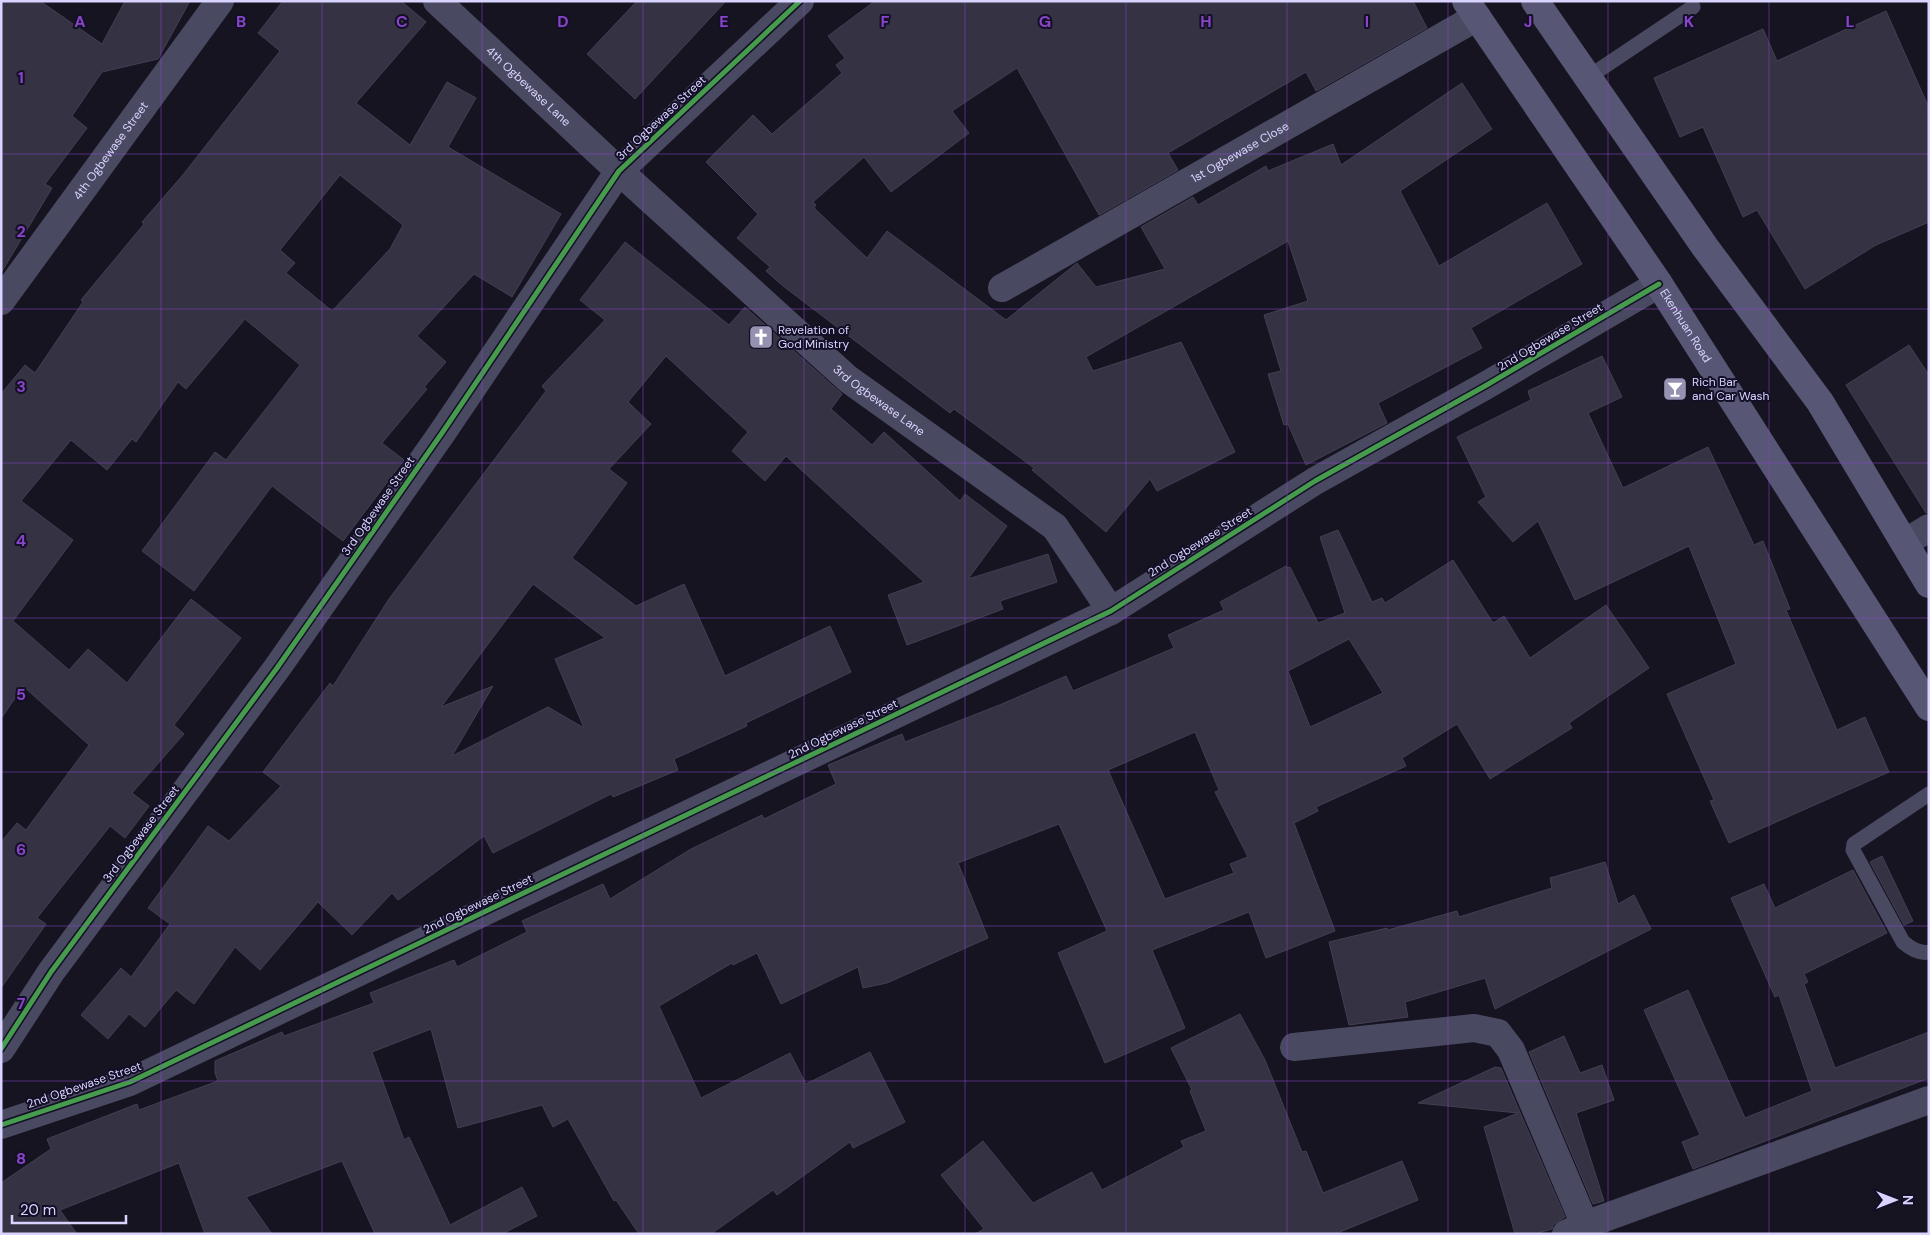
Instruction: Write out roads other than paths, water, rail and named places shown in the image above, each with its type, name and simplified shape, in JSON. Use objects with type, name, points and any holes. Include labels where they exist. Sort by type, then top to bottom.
[{"type":"main road","points":[[1535,1],[1705,248],[1820,402],[1906,542],[1929,584]]},
{"type":"main road","name":"Ekenhuan Road","points":[[1471,9],[1659,284],[1929,707]]},
{"type":"street","name":"4th Ogbewase Street","points":[[1,301],[220,1]]},
{"type":"street","name":"4th Ogbewase Lane","points":[[438,1],[618,171]]},
{"type":"street","name":"3rd Ogbewase Street","points":[[1,1048],[51,972],[282,660],[442,433],[618,171],[800,1]]},
{"type":"street","name":"1st Ogbewase Close","points":[[1002,288],[1471,9]]},
{"type":"street","name":"3rd Ogbewase Lane","points":[[618,171],[848,379],[1055,527],[1111,611]]},
{"type":"street","name":"2nd Ogbewase Street","points":[[1,1125],[130,1082],[1111,611],[1314,481],[1485,386],[1659,284]]},
{"type":"street","points":[[1906,542],[1929,528]]},
{"type":"street","points":[[1294,1047],[1474,1028],[1498,1033],[1511,1050],[1576,1229],[1929,1100]]},
{"type":"lane","points":[[1587,78],[1693,7]]},
{"type":"lane","points":[[1929,794],[1854,844],[1853,850],[1903,942],[1914,950],[1924,953],[1929,952]]},
{"type":"place","name":"Revelation of God Ministry","points":[[761,337]]},
{"type":"place","name":"Rich Bar and Car Wash","points":[[1675,389]]}]
